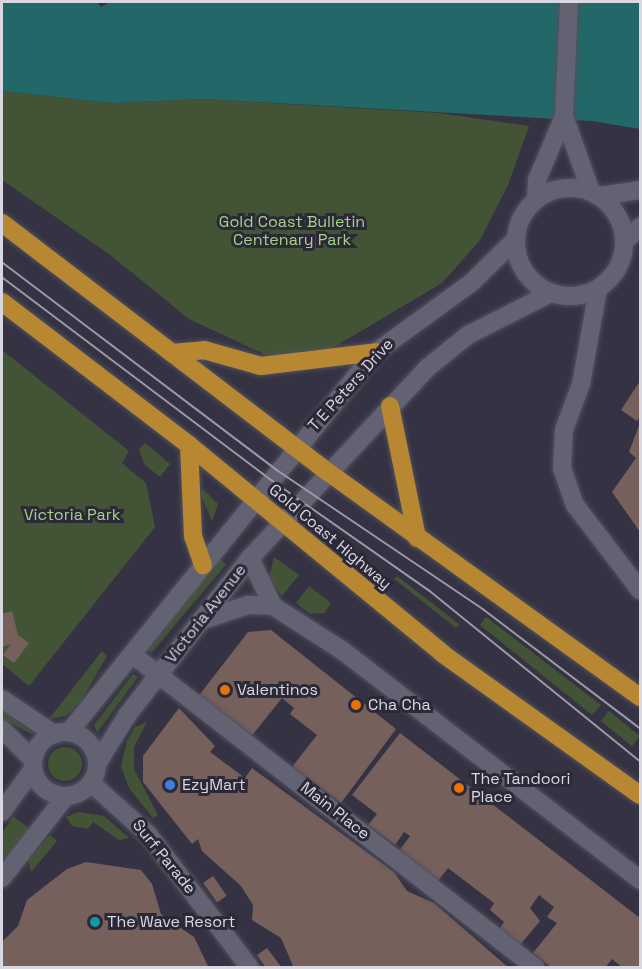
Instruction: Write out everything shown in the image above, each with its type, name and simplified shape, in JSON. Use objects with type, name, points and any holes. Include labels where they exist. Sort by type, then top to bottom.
[{"type":"highway","points":[[2,223],[328,472],[640,697]]},
{"type":"highway","name":"Gold Coast Highway","points":[[2,302],[189,445],[443,654],[640,795]]},
{"type":"highway","points":[[172,352],[204,350],[261,366],[376,352]]},
{"type":"highway","points":[[390,406],[417,538]]},
{"type":"highway","points":[[189,445],[193,536],[202,565]]},
{"type":"street","points":[[564,116],[595,194],[621,224],[624,242],[612,276],[598,289],[575,296],[551,293],[524,272],[516,239],[536,200],[537,180],[564,116],[569,2]]},
{"type":"street","points":[[536,200],[562,189],[595,194],[640,190]]},
{"type":"street","points":[[624,242],[640,228]]},
{"type":"street","name":"T E Peters Drive","points":[[254,499],[376,352],[471,283],[516,239]]},
{"type":"street","points":[[598,289],[581,384],[564,430],[562,468],[576,505],[640,590]]},
{"type":"street","points":[[328,472],[390,406],[453,345],[551,293]]},
{"type":"street","name":"Victoria Avenue","points":[[97,764],[159,674],[200,621],[250,558],[328,472]]},
{"type":"street","name":"Victoria Avenue","points":[[61,733],[133,655],[254,499]]},
{"type":"street","points":[[250,558],[273,606]]},
{"type":"street","points":[[200,621],[248,605],[273,606],[342,651],[640,880]]},
{"type":"street","name":"Main Place","points":[[133,655],[536,968]]},
{"type":"street","points":[[2,699],[61,733],[92,747],[97,764],[91,783],[66,796],[2,878]]},
{"type":"street","points":[[2,729],[33,764],[41,786],[66,796]]},
{"type":"street","points":[[2,813],[33,764],[40,744],[61,733]]},
{"type":"street","name":"Surf Parade","points":[[91,783],[148,834],[249,968]]},
{"type":"green space","name":"Gold Coast Bulletin Centenary Park","points":[[2,91],[112,103],[204,99],[439,113],[529,126],[508,185],[480,240],[442,283],[324,353],[275,359],[189,319],[109,254],[2,180]]},
{"type":"green space","name":"Victoria Park","points":[[2,350],[129,451],[122,463],[146,483],[155,527],[29,686],[2,664]]},
{"type":"green space","points":[[145,443],[170,464],[160,477],[144,464],[139,449]]},
{"type":"green space","points":[[203,489],[218,504],[212,521],[200,493]]},
{"type":"green space","points":[[274,557],[299,575],[282,596],[269,578]]},
{"type":"green space","points":[[220,559],[226,564],[152,653],[145,648]]},
{"type":"green space","points":[[397,576],[459,624],[456,628],[394,579]]},
{"type":"green space","points":[[309,586],[331,603],[324,613],[310,614],[296,603]]},
{"type":"green space","points":[[486,617],[601,705],[592,715],[480,625]]},
{"type":"green space","points":[[102,651],[107,656],[81,701],[66,716],[49,719]]},
{"type":"green space","points":[[133,674],[138,677],[97,733],[94,725]]},
{"type":"green space","points":[[4,711],[32,732],[32,734],[2,719]]},
{"type":"green space","points":[[609,711],[640,736],[632,746],[601,721]]},
{"type":"green space","points":[[147,722],[134,747],[134,769],[158,815],[153,818],[129,788],[121,766],[127,741],[135,727]]},
{"type":"green space","points":[[65,747],[77,752],[82,764],[77,776],[65,781],[53,776],[48,764],[53,752]]},
{"type":"green space","points":[[78,812],[104,816],[129,838],[119,840],[93,822],[88,829],[72,826],[66,817]]},
{"type":"green space","points":[[13,816],[30,829],[2,863],[2,833]]},
{"type":"green space","points":[[50,835],[57,841],[31,872],[28,860]]},
{"type":"shaded area","points":[[2,2],[97,2],[101,7],[110,2],[640,2],[640,129],[592,121],[204,99],[112,103],[2,91]]},
{"type":"building","points":[[640,381],[640,416],[637,421],[621,410]]},
{"type":"building","points":[[640,423],[640,532],[612,492],[636,458],[629,452]]},
{"type":"building","points":[[12,611],[18,635],[29,643],[14,663],[3,655],[11,644],[2,647],[2,614]]},
{"type":"building","points":[[271,630],[396,729],[341,803],[292,767],[317,735],[290,714],[294,708],[282,698],[250,738],[197,698],[248,632]]},
{"type":"building","points":[[179,708],[215,746],[210,752],[245,778],[252,768],[394,872],[407,891],[434,903],[509,968],[294,968],[281,938],[252,920],[253,905],[241,886],[202,851],[198,839],[192,844],[143,782],[143,756]]},
{"type":"building","points":[[400,733],[640,918],[640,968],[623,968],[612,959],[605,968],[552,968],[533,953],[557,923],[547,917],[554,907],[539,895],[530,908],[540,921],[520,945],[499,930],[504,922],[490,910],[494,903],[448,868],[438,881],[399,851],[410,836],[404,832],[395,845],[368,825],[377,814],[352,795]]},
{"type":"building","name":"The Wave Resort","points":[[86,862],[141,870],[152,884],[161,914],[194,937],[209,968],[2,968],[2,942],[18,926],[27,900],[67,869]]},
{"type":"building","points":[[213,876],[227,896],[217,903],[203,883]]},
{"type":"building","points":[[267,948],[282,968],[266,968],[257,955]]},
{"type":"tram line","points":[[2,262],[277,470],[483,609],[640,728]]},
{"type":"tram line","points":[[2,277],[270,479],[430,591],[640,761]]},
{"type":"place","name":"Valentinos","points":[[225,690]]},
{"type":"place","name":"Cha Cha","points":[[356,705]]},
{"type":"place","name":"EzyMart","points":[[170,785]]},
{"type":"place","name":"The Tandoori Place","points":[[459,788]]},
{"type":"place","name":"The Wave Resort","points":[[95,922]]}]
